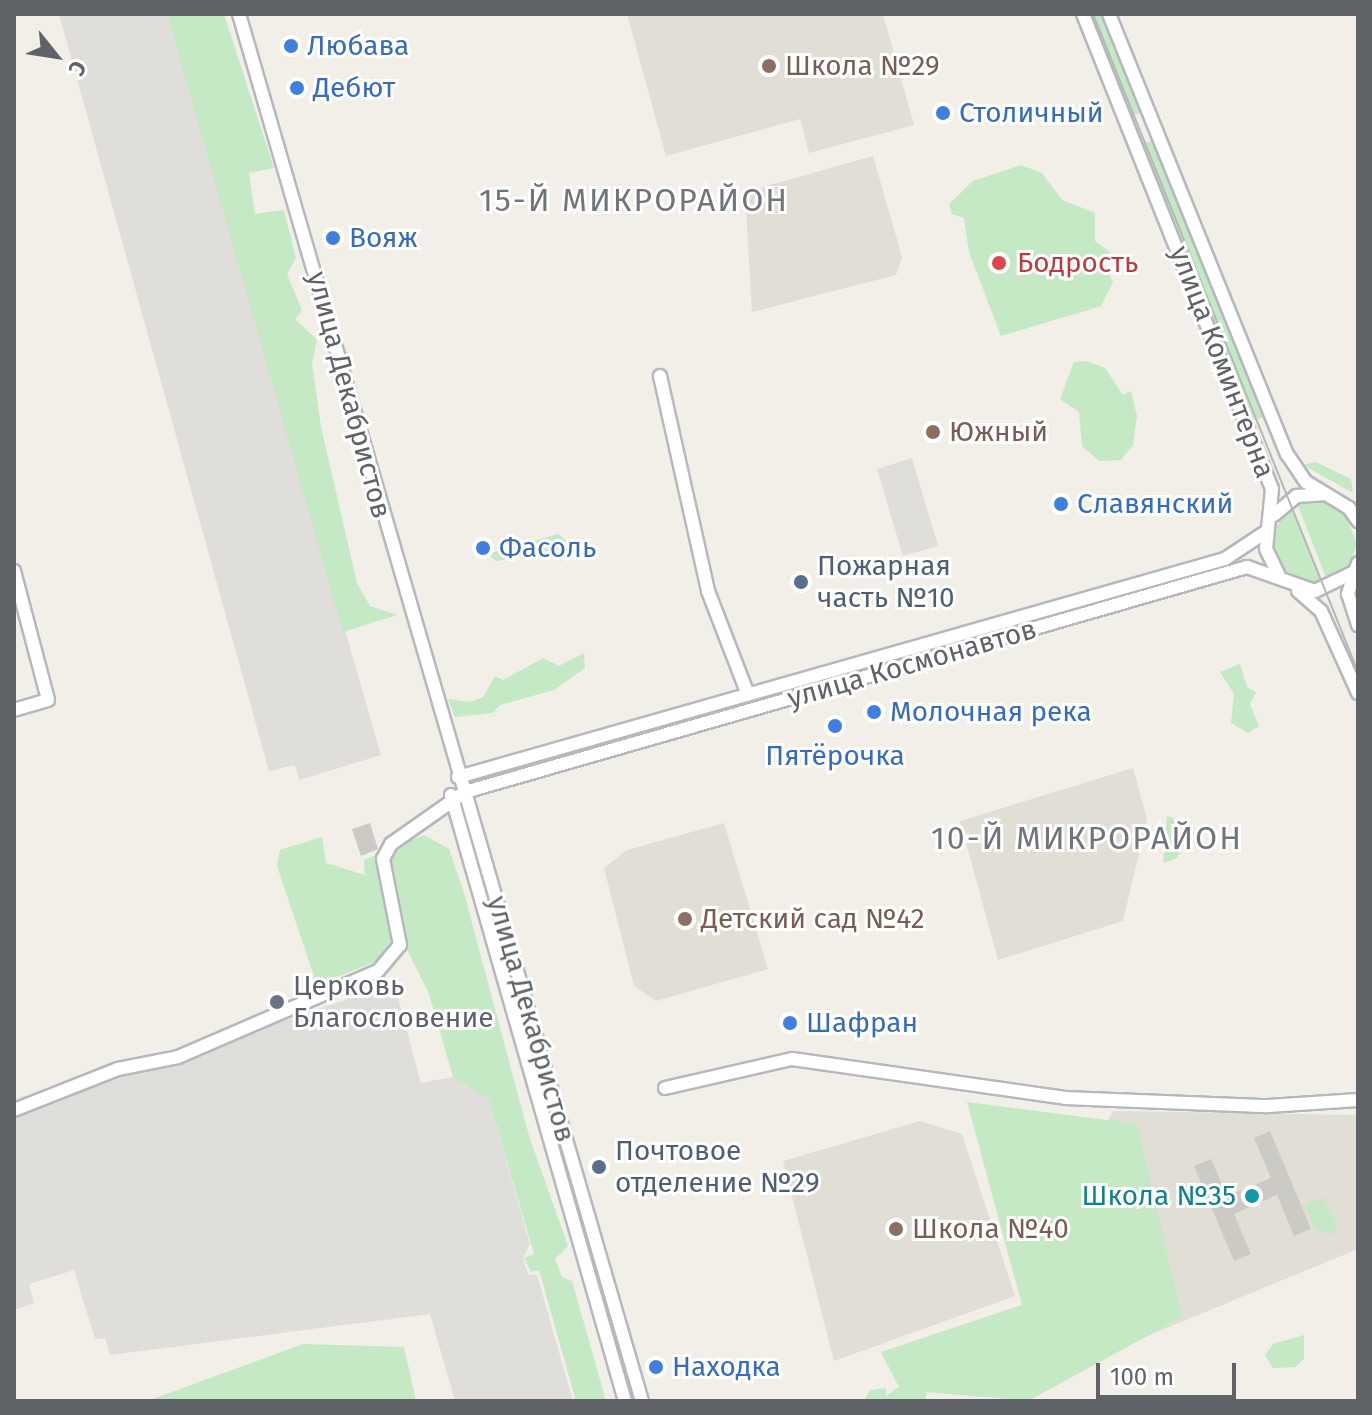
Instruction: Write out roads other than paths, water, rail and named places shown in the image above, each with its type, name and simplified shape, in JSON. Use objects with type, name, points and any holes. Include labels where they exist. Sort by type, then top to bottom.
[{"type":"street","name":"улица Декабристов","points":[[239,14],[458,777],[539,1041],[642,1401]]},
{"type":"street","name":"улица Коминтерна","points":[[1083,14],[1240,404],[1273,494],[1274,515],[1267,531]]},
{"type":"street","name":"улица Коминтерна","points":[[1109,14],[1287,454],[1306,482],[1334,497],[1358,521]]},
{"type":"street","points":[[660,376],[708,591],[747,692]]},
{"type":"street","points":[[1274,515],[1301,495],[1334,497],[1358,505]]},
{"type":"street","name":"улица Космонавтов","points":[[458,777],[535,752],[1068,600],[1225,559],[1267,531]]},
{"type":"street","points":[[1267,531],[1268,558],[1285,581],[1321,611],[1358,693]]},
{"type":"street","name":"улица Космонавтов","points":[[450,799],[540,769],[1247,567],[1269,569],[1285,581],[1315,591],[1355,568]]},
{"type":"street","points":[[1355,568],[1348,594],[1358,625]]},
{"type":"street","points":[[14,571],[48,700],[14,710]]},
{"type":"street","points":[[1068,600],[1072,619]]},
{"type":"street","points":[[535,752],[540,769]]},
{"type":"street","points":[[14,1110],[118,1069],[178,1057],[378,971],[400,945],[383,859],[391,844],[436,817],[450,799],[458,777]]},
{"type":"street","name":"улица Декабристов","points":[[450,799],[625,1401]]},
{"type":"street","points":[[521,1045],[539,1041]]},
{"type":"street","points":[[665,1088],[792,1059],[1065,1098],[1268,1106],[1358,1100]]},
{"type":"tram line","points":[[1093,14],[1358,672]]},
{"type":"place","name":"Любава","points":[[291,46]]},
{"type":"place","name":"Школа №29","points":[[769,66]]},
{"type":"place","name":"Дебют","points":[[297,88]]},
{"type":"place","name":"Столичный","points":[[943,113]]},
{"type":"place","name":"Вояж","points":[[333,238]]},
{"type":"place","name":"Бодрость","points":[[999,263]]},
{"type":"place","name":"Южный","points":[[933,432]]},
{"type":"place","name":"Славянский","points":[[1061,504]]},
{"type":"place","name":"Фасоль","points":[[483,548]]},
{"type":"place","name":"Пожарная часть №10","points":[[801,582]]},
{"type":"place","name":"Молочная река","points":[[874,712]]},
{"type":"place","name":"Пятёрочка","points":[[835,726]]},
{"type":"place","name":"Детский сад №42","points":[[685,919]]},
{"type":"place","name":"Церковь Благословение","points":[[277,1002]]},
{"type":"place","name":"Шафран","points":[[790,1023]]},
{"type":"place","name":"Почтовое отделение №29","points":[[599,1167]]},
{"type":"place","name":"Школа №35","points":[[1252,1196]]},
{"type":"place","name":"Школа №40","points":[[896,1229]]},
{"type":"place","name":"Находка","points":[[656,1367]]},
{"type":"district","name":"15-Й МИКРОРАЙОН","points":[[634,200]]},
{"type":"district","name":"10-Й МИКРОРАЙОН","points":[[1087,838]]}]
